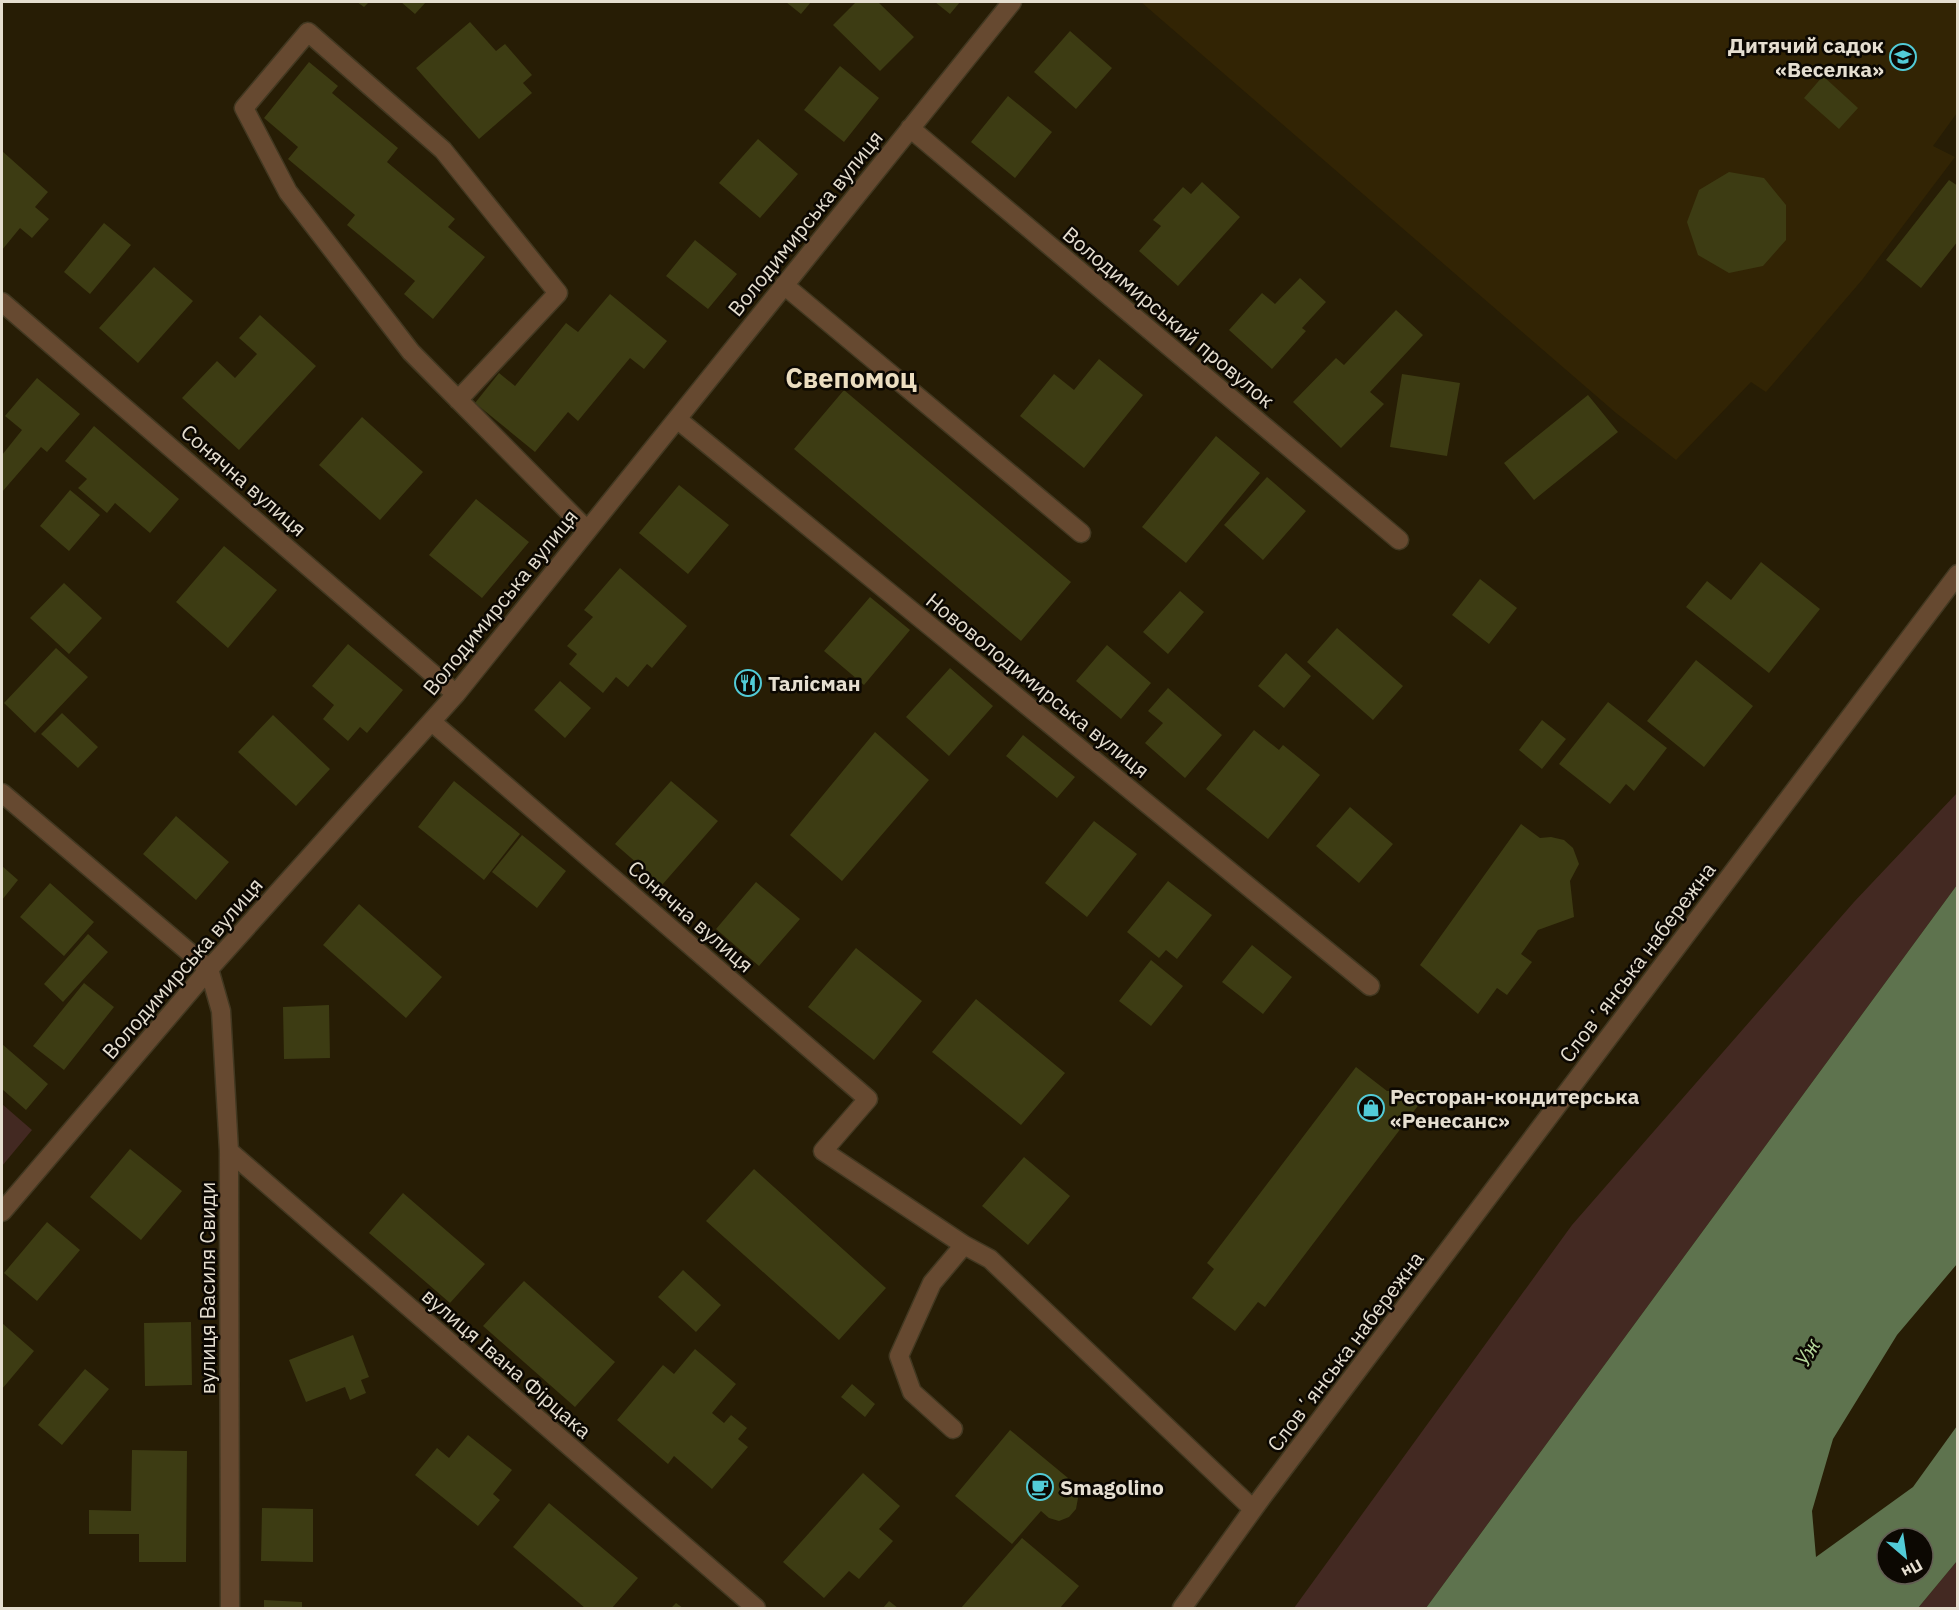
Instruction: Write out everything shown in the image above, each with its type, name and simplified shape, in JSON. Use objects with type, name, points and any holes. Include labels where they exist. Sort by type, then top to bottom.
[{"type":"street","name":"Володимирська вулиця","points":[[2,1212],[209,969],[432,722],[1012,2]]},
{"type":"street","points":[[458,400],[558,293],[443,150],[308,32],[244,108],[288,192],[411,352],[458,400],[587,530]]},
{"type":"street","name":"Володимирський провулок","points":[[910,128],[1399,540]]},
{"type":"street","points":[[784,285],[1081,533]]},
{"type":"street","name":"Сонячна вулиця","points":[[2,302],[456,693]]},
{"type":"street","name":"Нововолодимирська вулиця","points":[[677,419],[1370,987]]},
{"type":"street","name":"Словʼянська набережна","points":[[1182,1608],[1253,1509],[1958,574]]},
{"type":"street","name":"Сонячна вулиця","points":[[432,722],[868,1099],[823,1151],[964,1245]]},
{"type":"street","points":[[2,794],[209,969]]},
{"type":"street","name":"вулиця Василя Свиди","points":[[209,969],[221,1011],[229,1151],[230,1608]]},
{"type":"street","name":"вулиця Івана Фірцака","points":[[229,1151],[756,1608]]},
{"type":"street","points":[[953,1429],[912,1392],[899,1356],[932,1283],[964,1245],[990,1259],[1253,1509]]},
{"type":"shaded area","points":[[1141,2],[1957,2],[1957,113],[1933,146],[1955,157],[1862,280],[1766,392],[1751,382],[1676,460],[1616,413]]},
{"type":"shaded area","points":[[1957,793],[1957,885],[1426,1608],[1294,1608],[1572,1225],[1854,902]]},
{"type":"shaded area","points":[[2,1104],[32,1130],[2,1166]]},
{"type":"shaded area","points":[[1957,1561],[1957,1608],[1918,1608]]},
{"type":"water","name":"Уж","points":[[1957,885],[1957,1264],[1897,1335],[1833,1439],[1812,1511],[1816,1557],[1913,1487],[1957,1426],[1957,1561],[1918,1608],[1426,1608]]},
{"type":"building","points":[[357,2],[369,2],[364,7]]},
{"type":"building","points":[[401,2],[426,2],[415,14]]},
{"type":"building","points":[[786,2],[811,2],[801,14]]},
{"type":"building","points":[[856,2],[878,2],[914,37],[880,71],[833,25]]},
{"type":"building","points":[[935,2],[960,2],[950,14]]},
{"type":"building","points":[[470,22],[496,51],[505,44],[532,75],[523,83],[532,93],[479,139],[416,68]]},
{"type":"building","points":[[1070,31],[1112,68],[1076,109],[1034,72]]},
{"type":"building","points":[[309,62],[338,86],[332,93],[398,148],[387,162],[455,219],[448,227],[485,257],[433,319],[404,294],[415,281],[347,225],[355,215],[288,159],[298,147],[264,118]]},
{"type":"building","points":[[840,66],[879,98],[844,142],[804,110]]},
{"type":"building","points":[[1823,76],[1858,108],[1839,129],[1804,98]]},
{"type":"building","points":[[1008,96],[1052,132],[1015,178],[971,142]]},
{"type":"building","points":[[758,139],[798,174],[760,218],[719,183]]},
{"type":"building","points":[[2,151],[48,192],[35,207],[49,219],[32,238],[20,228],[2,250]]},
{"type":"building","points":[[1729,172],[1764,178],[1786,205],[1786,240],[1763,266],[1729,273],[1698,255],[1687,222],[1699,190]]},
{"type":"building","points":[[1949,180],[1958,186],[1958,241],[1921,288],[1886,260]]},
{"type":"building","points":[[1202,182],[1240,217],[1178,286],[1139,251],[1161,226],[1153,220],[1183,187],[1191,194]]},
{"type":"building","points":[[104,223],[131,245],[90,294],[64,272]]},
{"type":"building","points":[[695,240],[737,274],[708,309],[666,276]]},
{"type":"building","points":[[154,267],[193,301],[138,363],[99,328]]},
{"type":"building","points":[[1300,278],[1326,302],[1302,328],[1306,331],[1272,369],[1229,330],[1262,293],[1275,304]]},
{"type":"building","points":[[610,294],[667,341],[644,369],[630,358],[578,421],[568,412],[535,452],[475,403],[499,373],[515,386],[566,323],[578,332]]},
{"type":"building","points":[[1396,310],[1423,335],[1370,392],[1384,404],[1341,448],[1293,402],[1336,358],[1344,365]]},
{"type":"building","points":[[260,315],[316,366],[239,450],[182,398],[217,361],[235,378],[257,354],[239,338]]},
{"type":"building","points":[[1099,359],[1143,395],[1084,468],[1020,416],[1054,374],[1074,390]]},
{"type":"building","points":[[1402,374],[1460,383],[1447,456],[1390,447]]},
{"type":"building","points":[[37,378],[80,414],[47,452],[41,447],[2,492],[2,455],[22,430],[5,416]]},
{"type":"building","points":[[844,390],[1071,582],[1021,641],[794,449]]},
{"type":"building","points":[[1588,395],[1618,432],[1534,500],[1504,463]]},
{"type":"building","points":[[362,417],[423,472],[380,520],[319,465]]},
{"type":"building","points":[[94,426],[179,499],[150,533],[115,503],[107,513],[78,488],[87,479],[65,461]]},
{"type":"building","points":[[1216,436],[1260,473],[1186,563],[1142,527]]},
{"type":"building","points":[[1267,477],[1306,511],[1263,560],[1224,525]]},
{"type":"building","points":[[679,485],[729,525],[688,574],[639,533]]},
{"type":"building","points":[[70,490],[100,515],[69,551],[40,526]]},
{"type":"building","points":[[476,499],[529,542],[482,598],[429,555]]},
{"type":"building","points":[[224,546],[277,590],[228,648],[176,602]]},
{"type":"building","points":[[1761,562],[1820,609],[1769,673],[1686,607],[1707,581],[1731,600]]},
{"type":"building","points":[[620,568],[687,626],[652,668],[647,664],[628,687],[616,677],[603,693],[569,664],[577,654],[567,646],[593,617],[584,610]]},
{"type":"building","points":[[1480,579],[1517,608],[1489,644],[1452,615]]},
{"type":"building","points":[[64,583],[102,618],[69,654],[30,618]]},
{"type":"building","points":[[1180,591],[1204,612],[1168,654],[1143,632]]},
{"type":"building","points":[[870,597],[910,630],[864,685],[824,651]]},
{"type":"building","points":[[1337,628],[1403,686],[1373,720],[1307,662]]},
{"type":"building","points":[[348,644],[403,690],[367,733],[360,727],[348,741],[323,719],[334,705],[312,686]]},
{"type":"building","points":[[1107,645],[1151,683],[1121,719],[1076,681]]},
{"type":"building","points":[[56,648],[88,677],[35,733],[4,703]]},
{"type":"building","points":[[1286,653],[1311,676],[1284,708],[1258,686]]},
{"type":"building","points":[[1696,660],[1753,706],[1704,767],[1647,721]]},
{"type":"building","points":[[950,668],[993,706],[949,756],[906,717]]},
{"type":"building","points":[[560,681],[591,708],[565,738],[534,710]]},
{"type":"building","points":[[1168,688],[1222,735],[1185,778],[1145,743],[1163,723],[1148,711]]},
{"type":"building","points":[[1608,702],[1667,748],[1634,791],[1626,784],[1610,804],[1559,764]]},
{"type":"building","points":[[62,713],[98,747],[78,768],[41,734]]},
{"type":"building","points":[[273,715],[330,769],[296,806],[238,752]]},
{"type":"building","points":[[1542,720],[1566,739],[1542,769],[1519,750]]},
{"type":"building","points":[[1254,730],[1279,750],[1283,745],[1320,775],[1268,839],[1206,789]]},
{"type":"building","points":[[875,732],[929,780],[842,881],[790,835]]},
{"type":"building","points":[[1023,735],[1075,777],[1057,798],[1006,756]]},
{"type":"building","points":[[454,781],[520,834],[484,880],[418,827]]},
{"type":"building","points":[[671,781],[718,821],[662,885],[615,844]]},
{"type":"building","points":[[1350,807],[1393,844],[1359,883],[1316,846]]},
{"type":"building","points":[[176,816],[229,862],[196,900],[143,854]]},
{"type":"building","points":[[1094,821],[1137,854],[1087,917],[1045,883]]},
{"type":"building","points":[[1521,824],[1540,838],[1551,837],[1564,840],[1573,848],[1579,864],[1570,881],[1574,917],[1538,930],[1521,954],[1532,962],[1507,995],[1497,988],[1478,1014],[1420,965]]},
{"type":"building","points":[[522,835],[566,871],[537,908],[492,872]]},
{"type":"building","points":[[2,866],[18,880],[2,900]]},
{"type":"building","points":[[1168,881],[1212,915],[1177,959],[1166,950],[1159,958],[1127,932]]},
{"type":"building","points":[[756,882],[800,919],[759,966],[716,929]]},
{"type":"building","points":[[50,883],[94,922],[64,956],[20,917]]},
{"type":"building","points":[[359,904],[442,977],[406,1018],[323,945]]},
{"type":"building","points":[[88,934],[108,952],[63,1002],[44,984]]},
{"type":"building","points":[[1252,945],[1292,977],[1263,1014],[1222,982]]},
{"type":"building","points":[[856,948],[922,1001],[874,1060],[808,1007]]},
{"type":"building","points":[[1151,960],[1183,986],[1151,1026],[1119,1001]]},
{"type":"building","points":[[84,983],[114,1007],[64,1070],[33,1046]]},
{"type":"building","points":[[976,999],[1065,1073],[1021,1125],[932,1052]]},
{"type":"building","points":[[329,1005],[330,1058],[284,1059],[283,1007]]},
{"type":"building","points":[[2,1044],[48,1084],[26,1110],[2,1089]]},
{"type":"building","points":[[1356,1067],[1387,1091],[1430,1090],[1265,1307],[1258,1302],[1235,1331],[1192,1298],[1214,1269],[1207,1263]]},
{"type":"building","points":[[130,1149],[182,1191],[141,1240],[90,1197]]},
{"type":"building","points":[[1024,1157],[1070,1196],[1028,1245],[982,1206]]},
{"type":"building","points":[[754,1169],[886,1288],[839,1340],[706,1221]]},
{"type":"building","points":[[403,1193],[485,1264],[450,1303],[369,1233]]},
{"type":"building","points":[[47,1222],[80,1250],[37,1301],[4,1273]]},
{"type":"building","points":[[683,1270],[721,1305],[696,1332],[658,1297]]},
{"type":"building","points":[[524,1281],[615,1362],[575,1407],[483,1326]]},
{"type":"building","points":[[191,1322],[192,1385],[145,1386],[144,1323]]},
{"type":"building","points":[[2,1323],[34,1351],[2,1389]]},
{"type":"building","points":[[353,1335],[369,1377],[361,1380],[366,1393],[350,1400],[345,1387],[306,1402],[289,1360]]},
{"type":"building","points":[[695,1349],[736,1384],[712,1413],[724,1423],[731,1415],[747,1428],[738,1439],[748,1447],[712,1489],[674,1456],[668,1464],[617,1420],[663,1365],[674,1374]]},
{"type":"building","points":[[85,1369],[109,1389],[62,1445],[38,1425]]},
{"type":"building","points":[[852,1384],[875,1404],[865,1417],[841,1397]]},
{"type":"building","points":[[1010,1430],[1068,1478],[1065,1482],[1074,1489],[1078,1498],[1076,1509],[1069,1517],[1059,1521],[1049,1518],[1041,1511],[1012,1544],[955,1496]]},
{"type":"building","points":[[468,1435],[512,1470],[493,1494],[500,1500],[478,1526],[415,1475],[437,1448],[449,1458]]},
{"type":"building","points":[[132,1450],[187,1451],[186,1562],[139,1562],[139,1534],[89,1534],[89,1510],[131,1511]]},
{"type":"building","points":[[863,1473],[900,1506],[879,1529],[893,1541],[859,1579],[849,1571],[824,1598],[783,1562]]},
{"type":"building","points":[[549,1503],[638,1578],[612,1608],[585,1608],[513,1547]]},
{"type":"building","points":[[262,1508],[313,1509],[313,1562],[261,1561]]},
{"type":"building","points":[[1022,1538],[1079,1586],[1060,1608],[961,1608]]},
{"type":"building","points":[[264,1600],[302,1602],[302,1608],[264,1608]]},
{"type":"building","points":[[889,1601],[898,1608],[883,1608]]},
{"type":"building","points":[[676,1603],[683,1608],[671,1608]]},
{"type":"place","name":"Дитячий садок «Веселка»","points":[[1903,57]]},
{"type":"place","name":"Талісман","points":[[748,683]]},
{"type":"place","name":"Ресторан-кондитерська «Ренесанс»","points":[[1371,1108]]},
{"type":"place","name":"Smagolino","points":[[1040,1487]]},
{"type":"district","name":"Свепомоц","points":[[851,377]]}]
